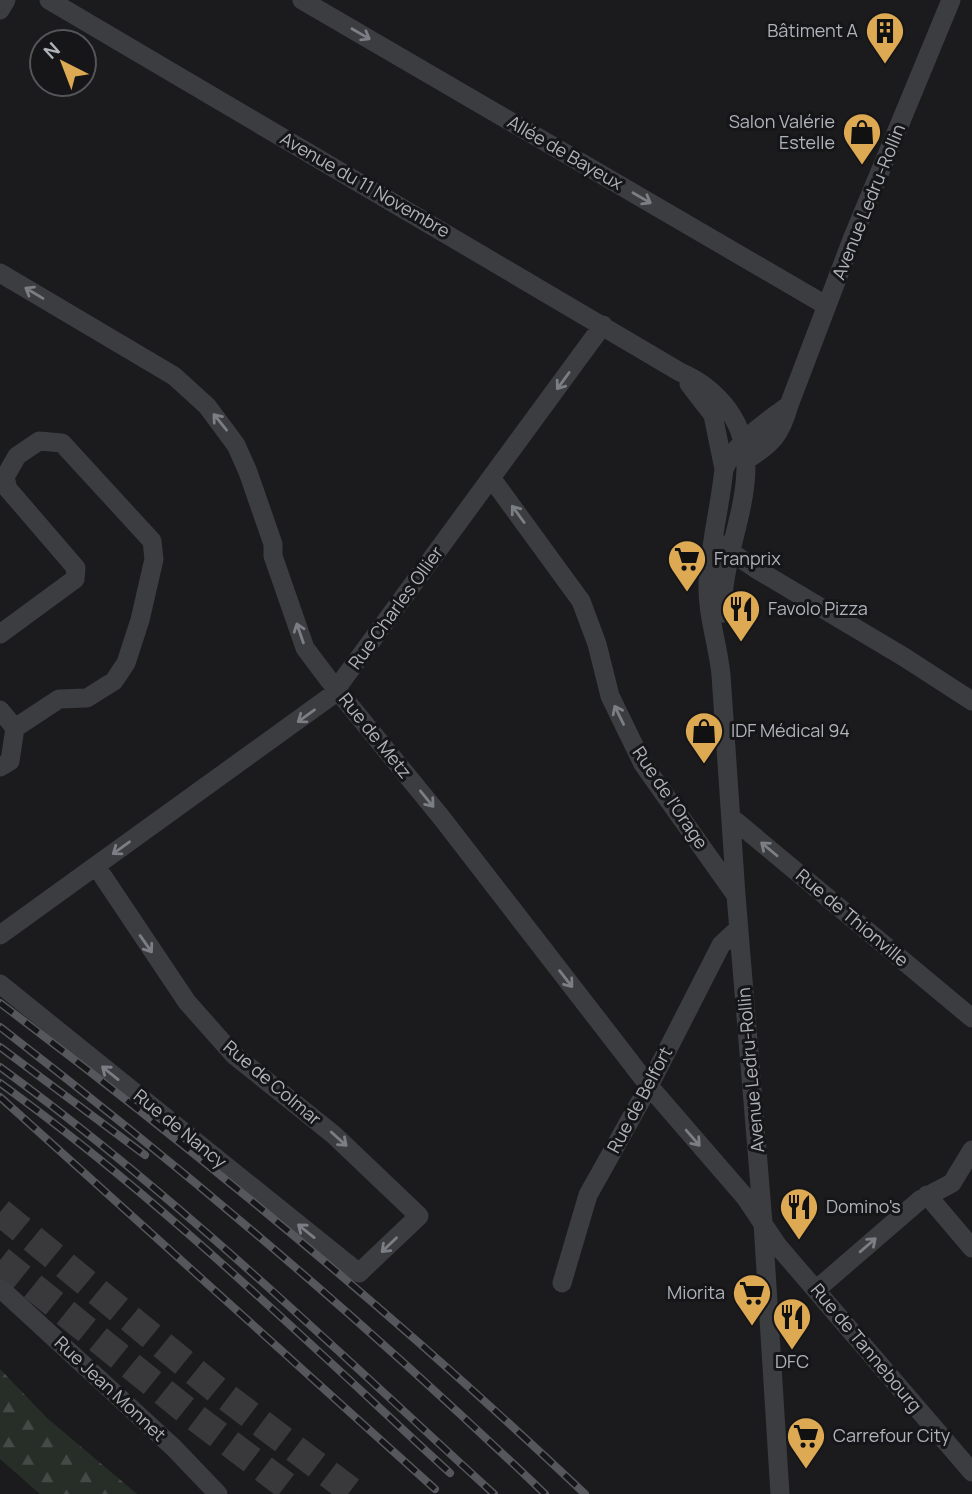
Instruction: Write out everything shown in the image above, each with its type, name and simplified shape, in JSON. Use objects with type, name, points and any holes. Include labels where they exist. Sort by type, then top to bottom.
[{"type":"street","points":[[0,10],[6,0]]},
{"type":"street","name":"Avenue du 11 Novembre","points":[[49,0],[680,372],[698,379],[721,400],[735,420],[741,455]]},
{"type":"street","name":"Allée de Bayeux","points":[[302,0],[827,306]]},
{"type":"street","name":"Avenue Ledru-Rollin","points":[[779,1493],[763,1223],[732,818],[718,649],[710,626],[708,581],[721,496],[741,455],[789,405],[951,0]]},
{"type":"street","name":"Rue de Metz","points":[[0,273],[174,376],[215,415],[231,436],[248,472],[305,648],[441,817],[649,1086],[745,1197],[763,1223]]},
{"type":"street","name":"Rue Charles Ollier","points":[[0,935],[325,702],[603,326]]},
{"type":"street","name":"Avenue du 11 Novembre","points":[[680,372],[741,455]]},
{"type":"street","points":[[0,634],[75,579],[76,568],[8,489],[5,477],[18,456],[39,441],[62,443],[152,541],[154,559],[140,621],[126,663],[114,681],[87,698],[59,699],[16,728],[10,761],[0,767]]},
{"type":"street","name":"Avenue Ledru-Rollin","points":[[718,649],[723,622],[721,593],[743,498],[751,478],[741,455]]},
{"type":"street","name":"Rue de l'Orage","points":[[492,479],[580,601],[597,644],[610,696],[643,764],[736,895]]},
{"type":"street","name":"Avenue Ledru-Rollin","points":[[721,496],[725,509],[723,543],[731,552]]},
{"type":"street","points":[[731,552],[972,701]]},
{"type":"street","points":[[0,710],[16,728]]},
{"type":"street","name":"Rue de Thionville","points":[[732,818],[972,1018]]},
{"type":"street","name":"Rue de Colmar","points":[[96,866],[187,1002],[234,1055],[334,1135],[419,1216],[359,1273]]},
{"type":"street","name":"Rue de Belfort","points":[[562,1283],[588,1195],[649,1086],[721,945],[739,928]]},
{"type":"street","name":"Rue de Nancy","points":[[0,984],[359,1273]]},
{"type":"street","points":[[817,1290],[928,1195],[952,1183],[972,1150]]},
{"type":"street","points":[[928,1195],[972,1248]]},
{"type":"street","name":"Rue de Tannebourg","points":[[763,1223],[778,1246],[972,1472]]},
{"type":"street","name":"Rue Jean Monnet","points":[[0,1288],[174,1448],[218,1494]]},
{"type":"green space","points":[[0,1369],[47,1418],[137,1494],[40,1494],[0,1459]]},
{"type":"tunnel","points":[[0,1212],[217,1390],[355,1494]]},
{"type":"tunnel","points":[[0,1260],[192,1415],[297,1494]]},
{"type":"railway","points":[[0,1003],[226,1179],[299,1240],[444,1365],[585,1494]]},
{"type":"railway","points":[[0,1027],[141,1138],[279,1253],[414,1372],[545,1494]]},
{"type":"railway","points":[[0,1047],[145,1155]]},
{"type":"railway","points":[[0,1067],[129,1167],[253,1273],[494,1494]]},
{"type":"railway","points":[[0,1083],[118,1174],[175,1222],[450,1473]]},
{"type":"railway","points":[[0,1097],[435,1489]]},
{"type":"place","name":"Bâtiment A","points":[[885,65]]},
{"type":"place","name":"Salon Valérie Estelle","points":[[862,166]]},
{"type":"place","name":"Franprix","points":[[687,593]]},
{"type":"place","name":"Favolo Pizza","points":[[741,643]]},
{"type":"place","name":"IDF Médical 94","points":[[704,765]]},
{"type":"place","name":"Domino's","points":[[799,1241]]},
{"type":"place","name":"Miorita","points":[[752,1327]]},
{"type":"place","name":"DFC","points":[[792,1351]]},
{"type":"place","name":"Carrefour City","points":[[806,1470]]}]
